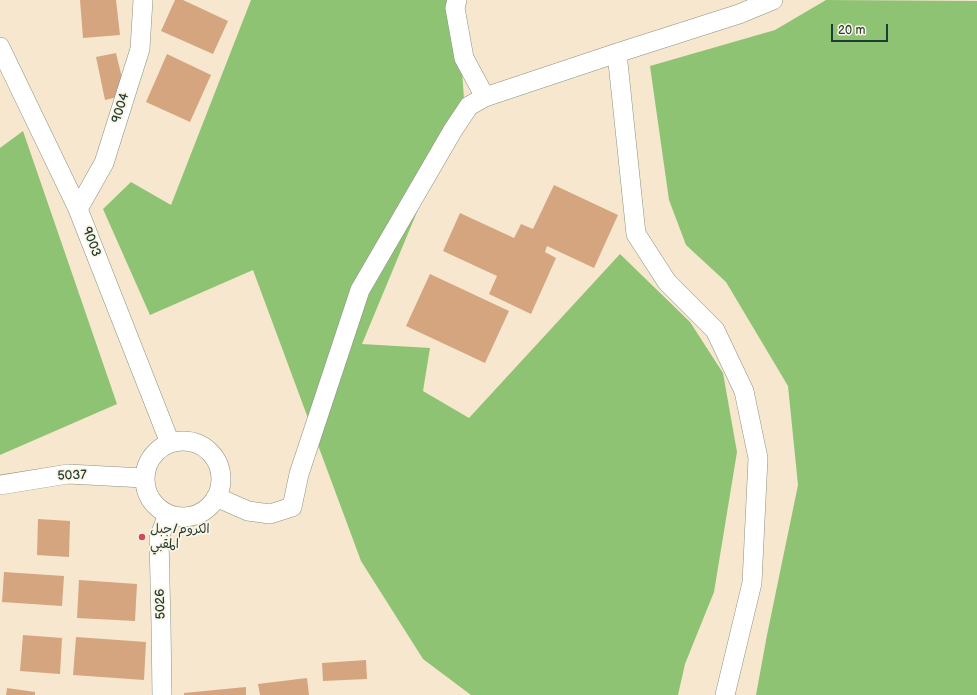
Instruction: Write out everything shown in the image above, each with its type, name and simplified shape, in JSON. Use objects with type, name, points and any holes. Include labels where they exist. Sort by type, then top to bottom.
[{"type":"street","name":"9004","points":[[78,209],[104,162],[140,50],[143,0]]},
{"type":"street","points":[[457,0],[455,8],[464,58],[485,97]]},
{"type":"street","points":[[216,497],[248,511],[270,514],[292,507],[299,474],[360,290],[468,106],[485,97],[739,14],[773,0]]},
{"type":"street","name":"9003","points":[[0,47],[78,209],[170,443]]},
{"type":"street","points":[[617,53],[636,234],[667,282],[715,330],[744,391],[758,458],[752,583],[725,695]]},
{"type":"street","points":[[181,441],[192,442],[203,447],[212,454],[218,464],[221,475],[220,486],[216,497],[209,506],[200,513],[190,516],[178,517],[168,514],[158,508],[151,500],[146,489],[144,478],[147,466],[152,456],[160,448],[170,443],[181,441]]},
{"type":"street","name":"5037","points":[[0,485],[68,474],[144,478]]},
{"type":"street","name":"5026","points":[[162,695],[159,538],[168,514]]},
{"type":"green space","points":[[251,0],[457,0],[464,99],[362,344],[430,348],[423,391],[469,418],[620,254],[690,322],[723,373],[737,452],[714,592],[685,664],[678,695],[471,695],[423,659],[361,561],[253,270],[150,315],[103,209],[131,182],[171,205]]},
{"type":"green space","points":[[826,0],[977,1],[977,695],[756,695],[798,485],[788,386],[726,282],[686,245],[669,200],[650,66],[775,30]]},
{"type":"green space","points":[[23,131],[117,404],[0,455],[0,148]]},
{"type":"building","points":[[80,0],[116,0],[120,35],[83,38]]},
{"type":"building","points":[[175,0],[183,0],[228,21],[213,54],[161,31]]},
{"type":"building","points":[[116,53],[126,95],[105,100],[96,57]]},
{"type":"building","points":[[167,54],[211,75],[190,122],[146,102]]},
{"type":"building","points":[[554,185],[618,215],[594,268],[547,246],[545,252],[556,258],[531,314],[489,294],[497,276],[443,251],[460,213],[514,238],[521,224],[533,229]]},
{"type":"building","points":[[430,274],[509,311],[485,363],[406,326]]},
{"type":"building","points":[[38,519],[70,521],[69,557],[37,555]]},
{"type":"building","points":[[4,572],[64,576],[62,606],[2,602]]},
{"type":"building","points":[[79,580],[137,584],[135,621],[77,618]]},
{"type":"building","points":[[23,635],[62,638],[60,674],[20,671]]},
{"type":"building","points":[[76,637],[146,642],[144,680],[73,675]]},
{"type":"building","points":[[366,660],[367,679],[323,681],[322,663]]},
{"type":"building","points":[[307,678],[309,695],[260,695],[258,684]]},
{"type":"building","points":[[246,687],[246,695],[184,695],[184,693]]},
{"type":"building","points":[[7,688],[35,692],[35,695],[6,695]]},
{"type":"place","name":"الكروم/جبل المقبي","points":[[142,537]]}]
